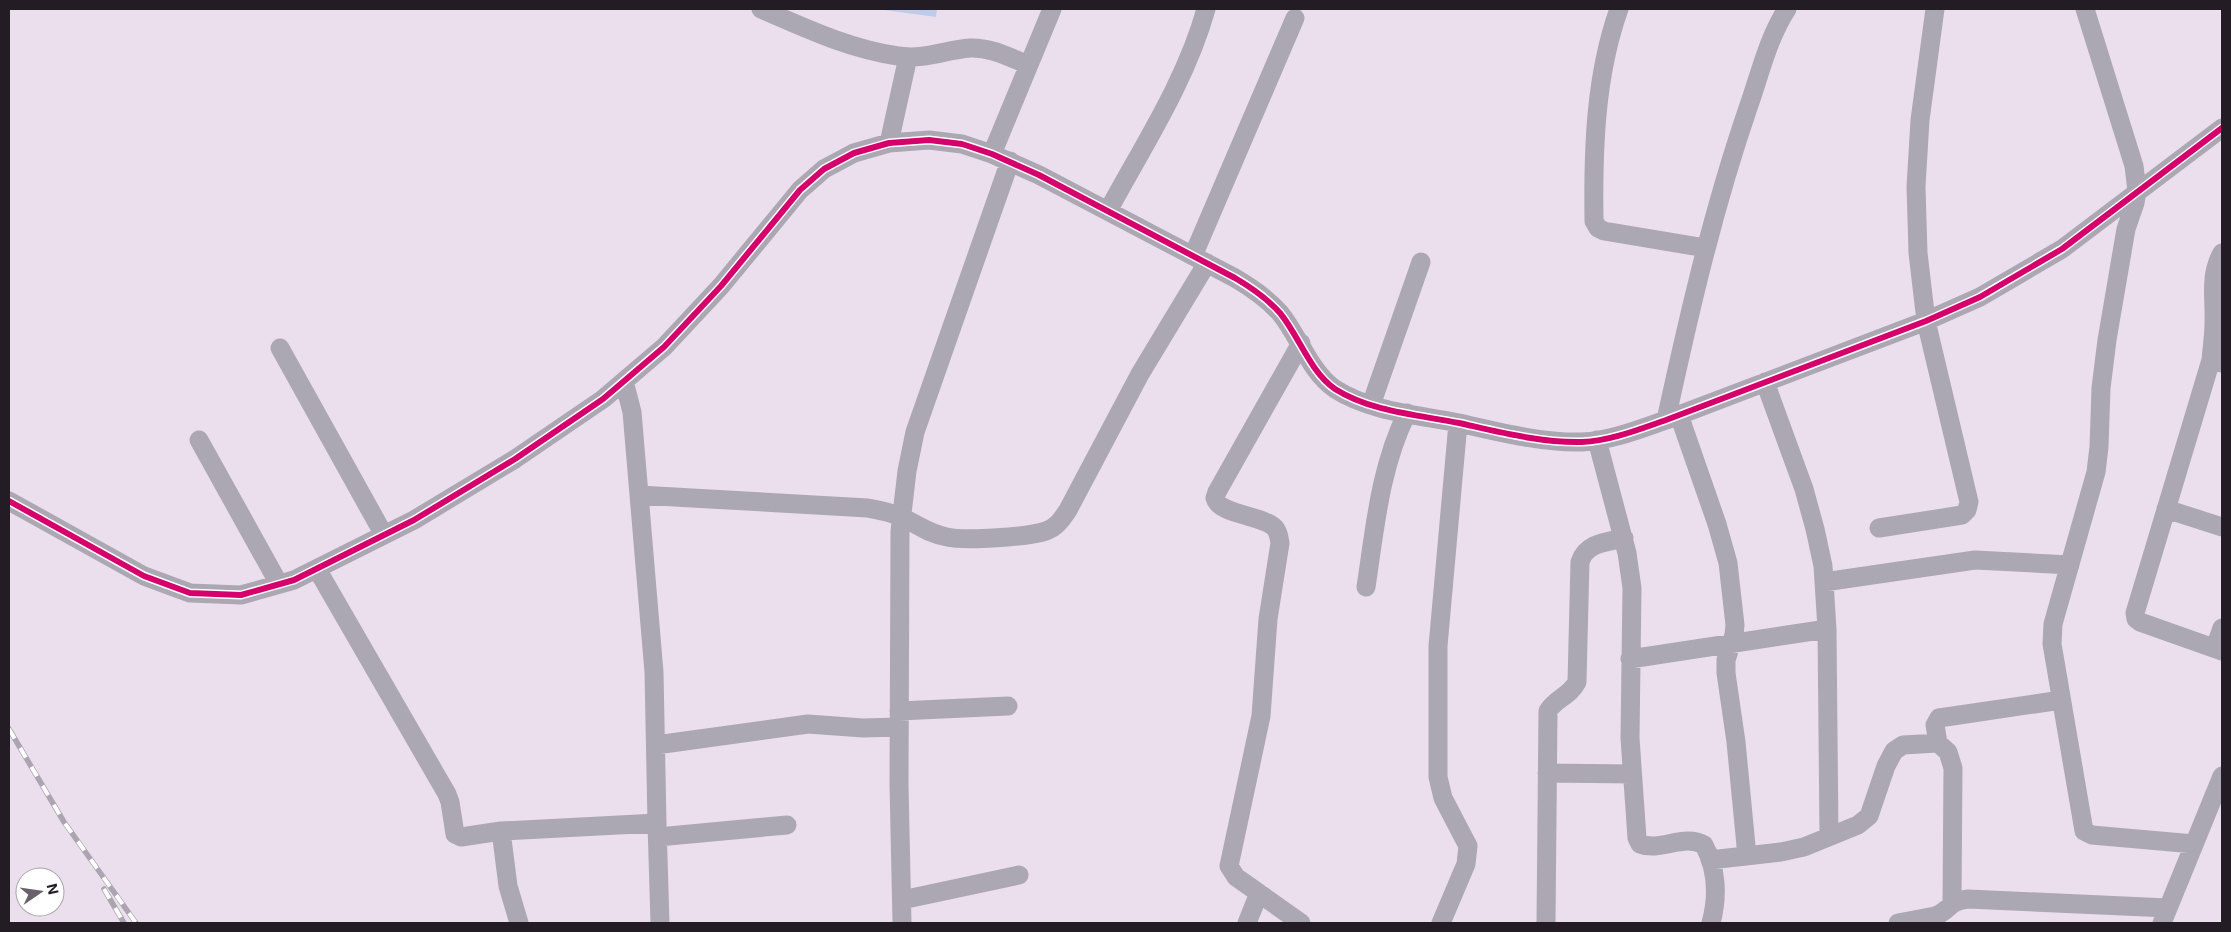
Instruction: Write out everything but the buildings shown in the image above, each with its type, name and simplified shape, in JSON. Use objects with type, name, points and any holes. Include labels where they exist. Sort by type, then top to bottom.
[{"type":"street","points":[[760,9],[841,43],[908,56],[931,57],[971,48],[989,50],[1029,66]]},
{"type":"street","points":[[992,154],[1052,9]]},
{"type":"street","points":[[1108,211],[1186,65],[1199,34],[1206,9]]},
{"type":"street","points":[[1619,9],[1602,66],[1599,94],[1594,221],[1598,228],[1604,231],[1706,248]]},
{"type":"street","points":[[1879,528],[1962,515],[1967,510],[1969,497],[1926,321],[1918,253],[1916,187],[1920,120],[1935,9]]},
{"type":"street","points":[[1746,856],[1736,742],[1726,673],[1726,660],[1732,644],[1735,625],[1728,563],[1718,524],[1673,418],[1691,302],[1730,161],[1781,10]]},
{"type":"street","points":[[2090,10],[2134,166],[2137,191],[2126,229],[2107,340],[2101,388],[2099,447],[2096,472],[2053,624],[2052,644],[2084,831],[2092,835],[2194,844]]},
{"type":"street","points":[[639,495],[868,508],[901,517],[930,532],[947,537],[974,539],[1036,534],[1056,526],[1068,510],[1200,259],[1295,18]]},
{"type":"street","points":[[889,143],[908,56]]},
{"type":"street","points":[[9,501],[144,576],[190,593],[241,595],[294,580],[414,520],[514,459],[603,399],[664,347],[721,286],[800,190],[824,169],[854,153],[889,143],[929,140],[962,144],[992,154],[1010,161],[1200,259],[1261,294],[1280,314],[1301,343],[1316,369],[1334,388],[1360,401],[1407,413],[1544,440],[1584,442],[1624,434],[1673,418],[1926,321],[1980,297],[2062,249],[2222,128]]},
{"type":"street","points":[[902,923],[899,719],[901,517],[907,471],[915,432],[1010,161]]},
{"type":"street","points":[[2222,253],[2214,272],[2212,291],[2217,361],[2166,509],[2135,613],[2136,619],[2140,622],[2219,649],[2222,628]]},
{"type":"street","points":[[1371,404],[1421,262]]},
{"type":"street","points":[[1301,343],[1216,492],[1215,498],[1220,506],[1270,524],[1279,534],[1280,543],[1268,619],[1261,716],[1230,858],[1231,872],[1301,923]]},
{"type":"street","points":[[280,348],[384,535]]},
{"type":"street","points":[[624,381],[632,412],[654,672],[660,923]]},
{"type":"street","points":[[1765,382],[1806,497],[1815,529],[1824,582],[1829,836]]},
{"type":"street","points":[[1366,587],[1385,468],[1396,435],[1407,413]]},
{"type":"street","points":[[1441,923],[1466,864],[1468,846],[1443,798],[1438,771],[1438,646],[1458,423]]},
{"type":"street","points":[[198,440],[279,584]]},
{"type":"street","points":[[1597,440],[1624,538],[1632,588],[1630,738],[1637,838],[1640,844],[1651,847],[1696,840],[1704,845],[1710,860],[1716,893],[1711,923]]},
{"type":"street","points":[[2166,509],[2222,527]]},
{"type":"street","points":[[1546,923],[1548,712],[1552,704],[1572,690],[1577,682],[1580,562],[1582,554],[1592,546],[1624,538]]},
{"type":"street","points":[[1824,582],[1975,560],[2070,564]]},
{"type":"street","points":[[317,569],[447,794],[452,810],[454,834],[462,837],[501,831],[657,830],[787,825]]},
{"type":"street","points":[[1630,659],[1826,629]]},
{"type":"street","points":[[1952,903],[1953,768],[1948,752],[1938,743],[1935,725],[1939,718],[2061,700]]},
{"type":"street","points":[[656,745],[808,724],[863,728],[899,719],[1008,706]]},
{"type":"street","points":[[1710,860],[1781,852],[1804,847],[1858,824],[1869,816],[1886,766],[1894,750],[1903,745],[1938,743]]},
{"type":"street","points":[[1547,773],[1632,774]]},
{"type":"street","points":[[1898,923],[1940,914],[1952,903],[1968,899],[2165,916],[2222,776]]},
{"type":"street","points":[[501,831],[508,886],[519,923]]},
{"type":"street","points":[[902,900],[1020,874]]},
{"type":"street","points":[[1247,923],[1259,893]]},
{"type":"water","points":[[877,9],[937,9],[936,17]]},
{"type":"railway","points":[[9,729],[64,822],[136,923]]},
{"type":"railway","points":[[104,889],[124,923]]},
{"type":"cycle path","points":[[9,501],[144,576],[190,593],[241,595],[294,580],[414,520],[515,459],[603,399],[664,347],[721,286],[800,190],[824,169],[854,153],[889,143],[929,140],[962,144],[992,154],[1039,175],[1235,278],[1259,294],[1280,313],[1312,364],[1326,382],[1349,397],[1396,412],[1520,436],[1551,441],[1582,442],[1614,437],[1666,420],[1926,321],[1980,297],[2062,249],[2222,128]]}]
